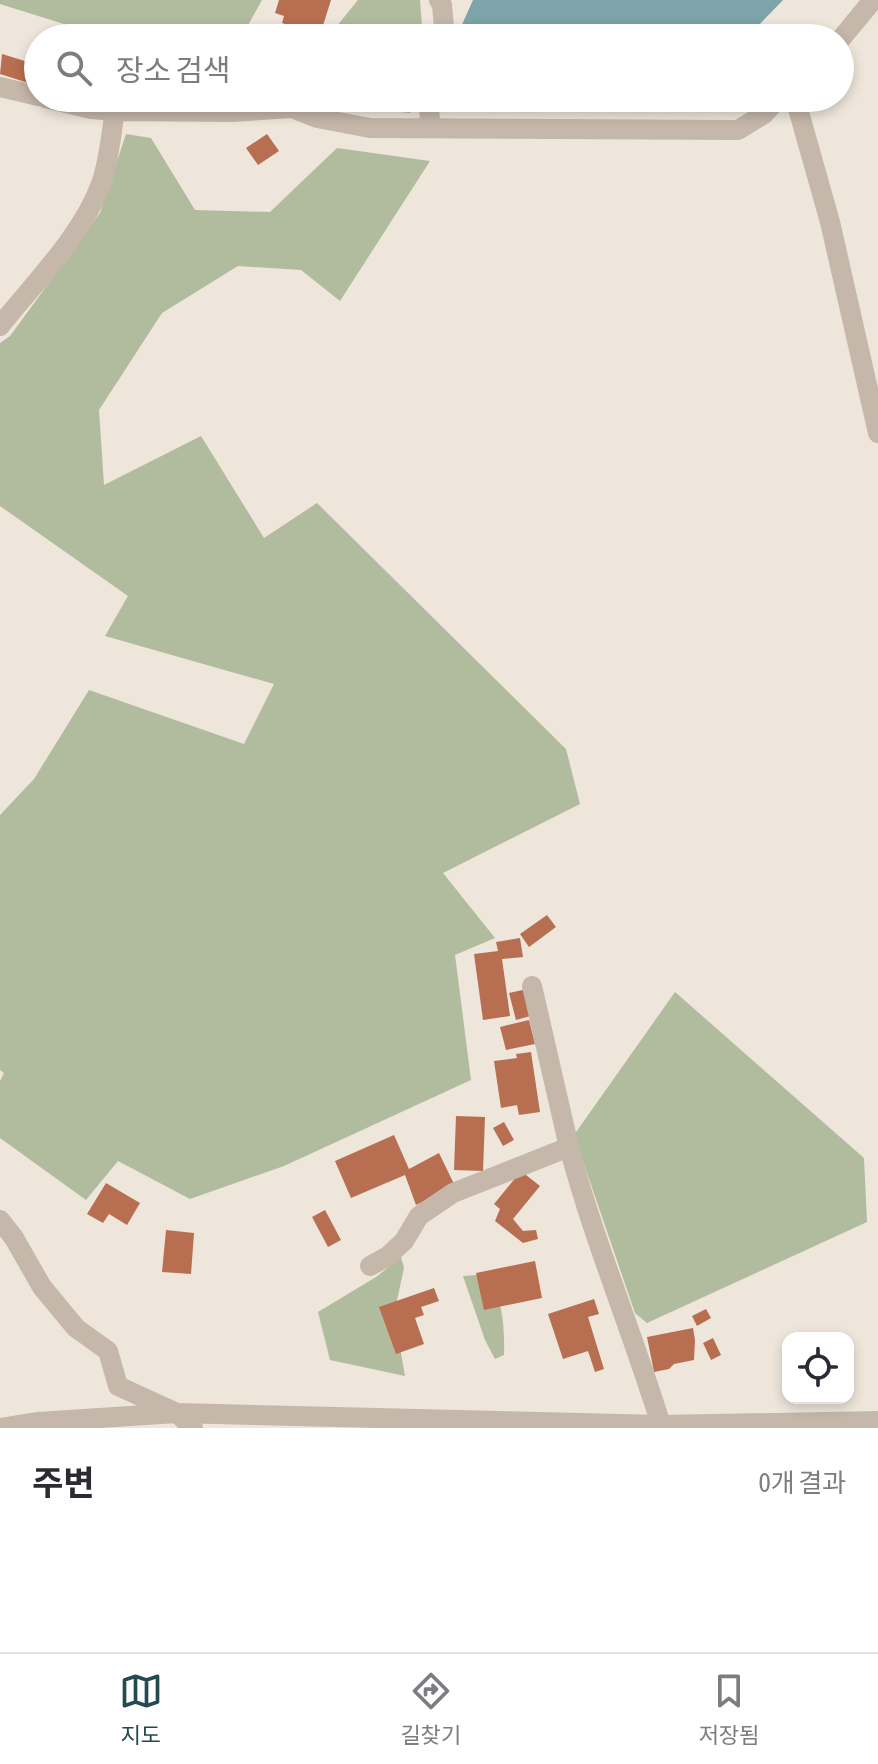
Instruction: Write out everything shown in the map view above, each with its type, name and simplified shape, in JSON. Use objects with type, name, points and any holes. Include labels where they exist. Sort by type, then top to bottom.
[{"type":"street","points":[[439,0],[444,24]]},
{"type":"street","points":[[853,24],[873,0]]},
{"type":"street","points":[[0,87],[24,93]]},
{"type":"street","points":[[0,326],[54,260],[80,223],[101,184],[115,112]]},
{"type":"street","points":[[302,112],[353,126],[738,130],[766,112]]},
{"type":"street","points":[[429,112],[430,128]]},
{"type":"street","points":[[799,112],[830,222],[878,433]]},
{"type":"street","points":[[532,986],[569,1147],[590,1220],[637,1348],[661,1425]]},
{"type":"street","points":[[370,1266],[388,1256],[404,1241],[419,1216],[453,1193],[569,1147]]},
{"type":"street","points":[[0,1220],[42,1287],[76,1328],[108,1351],[118,1386],[177,1413],[193,1428]]},
{"type":"street","points":[[0,1428],[38,1422],[177,1413],[661,1425],[878,1421]]},
{"type":"green space","points":[[0,0],[262,0],[249,24],[64,24],[0,4]]},
{"type":"green space","points":[[358,0],[420,0],[422,24],[338,24]]},
{"type":"green space","points":[[126,134],[151,138],[195,210],[270,212],[337,148],[430,161],[340,301],[301,270],[238,266],[162,313],[99,410],[104,485],[201,436],[264,538],[317,503],[566,749],[580,804],[443,873],[495,938],[455,955],[471,1080],[284,1166],[190,1199],[118,1161],[86,1200],[0,1138],[0,1081],[4,1073],[0,1070],[0,815],[34,779],[89,690],[244,744],[274,684],[105,636],[128,596],[0,506],[0,343],[10,336],[100,213]]},
{"type":"green space","points":[[675,992],[864,1158],[867,1222],[647,1323],[635,1313],[574,1135]]},
{"type":"green space","points":[[401,1257],[404,1268],[394,1314],[405,1376],[330,1360],[318,1312],[376,1277]]},
{"type":"green space","points":[[489,1274],[500,1303],[504,1334],[504,1355],[495,1359],[485,1340],[463,1276]]},
{"type":"water","points":[[473,0],[783,0],[760,24],[462,24]]},
{"type":"building","points":[[279,0],[331,0],[323,24],[285,24],[282,23],[284,16],[275,13]]},
{"type":"building","points":[[2,54],[24,61],[24,82],[0,74]]},
{"type":"building","points":[[267,134],[279,151],[258,165],[246,148]]},
{"type":"building","points":[[547,915],[556,927],[529,947],[520,934]]},
{"type":"building","points":[[520,938],[523,957],[502,959],[510,1016],[483,1020],[474,954],[498,951],[496,942]]},
{"type":"building","points":[[527,989],[534,1015],[516,1020],[509,993]]},
{"type":"building","points":[[529,1020],[535,1044],[506,1050],[500,1027]]},
{"type":"building","points":[[531,1052],[540,1112],[519,1115],[517,1105],[501,1108],[494,1061],[517,1058],[516,1054]]},
{"type":"building","points":[[456,1116],[485,1117],[483,1171],[454,1170]]},
{"type":"building","points":[[504,1122],[514,1140],[503,1146],[493,1128]]},
{"type":"building","points":[[394,1135],[409,1169],[439,1153],[455,1186],[416,1205],[405,1175],[351,1198],[335,1161]]},
{"type":"building","points":[[521,1171],[540,1186],[513,1219],[523,1231],[536,1230],[538,1239],[523,1243],[495,1221],[500,1209],[494,1204]]},
{"type":"building","points":[[106,1183],[140,1203],[127,1225],[109,1214],[103,1223],[87,1214]]},
{"type":"building","points":[[325,1210],[341,1240],[328,1247],[312,1217]]},
{"type":"building","points":[[166,1230],[194,1233],[191,1274],[162,1272]]},
{"type":"building","points":[[535,1261],[542,1298],[484,1310],[476,1273]]},
{"type":"building","points":[[434,1288],[439,1301],[421,1307],[424,1315],[415,1318],[424,1344],[396,1354],[379,1307]]},
{"type":"building","points":[[594,1299],[599,1314],[588,1317],[604,1369],[595,1372],[588,1351],[563,1359],[548,1314]]},
{"type":"building","points":[[706,1309],[711,1318],[697,1326],[692,1316]]},
{"type":"building","points":[[693,1328],[694,1360],[654,1372],[647,1337]]},
{"type":"building","points":[[713,1338],[721,1355],[711,1360],[703,1343]]}]
